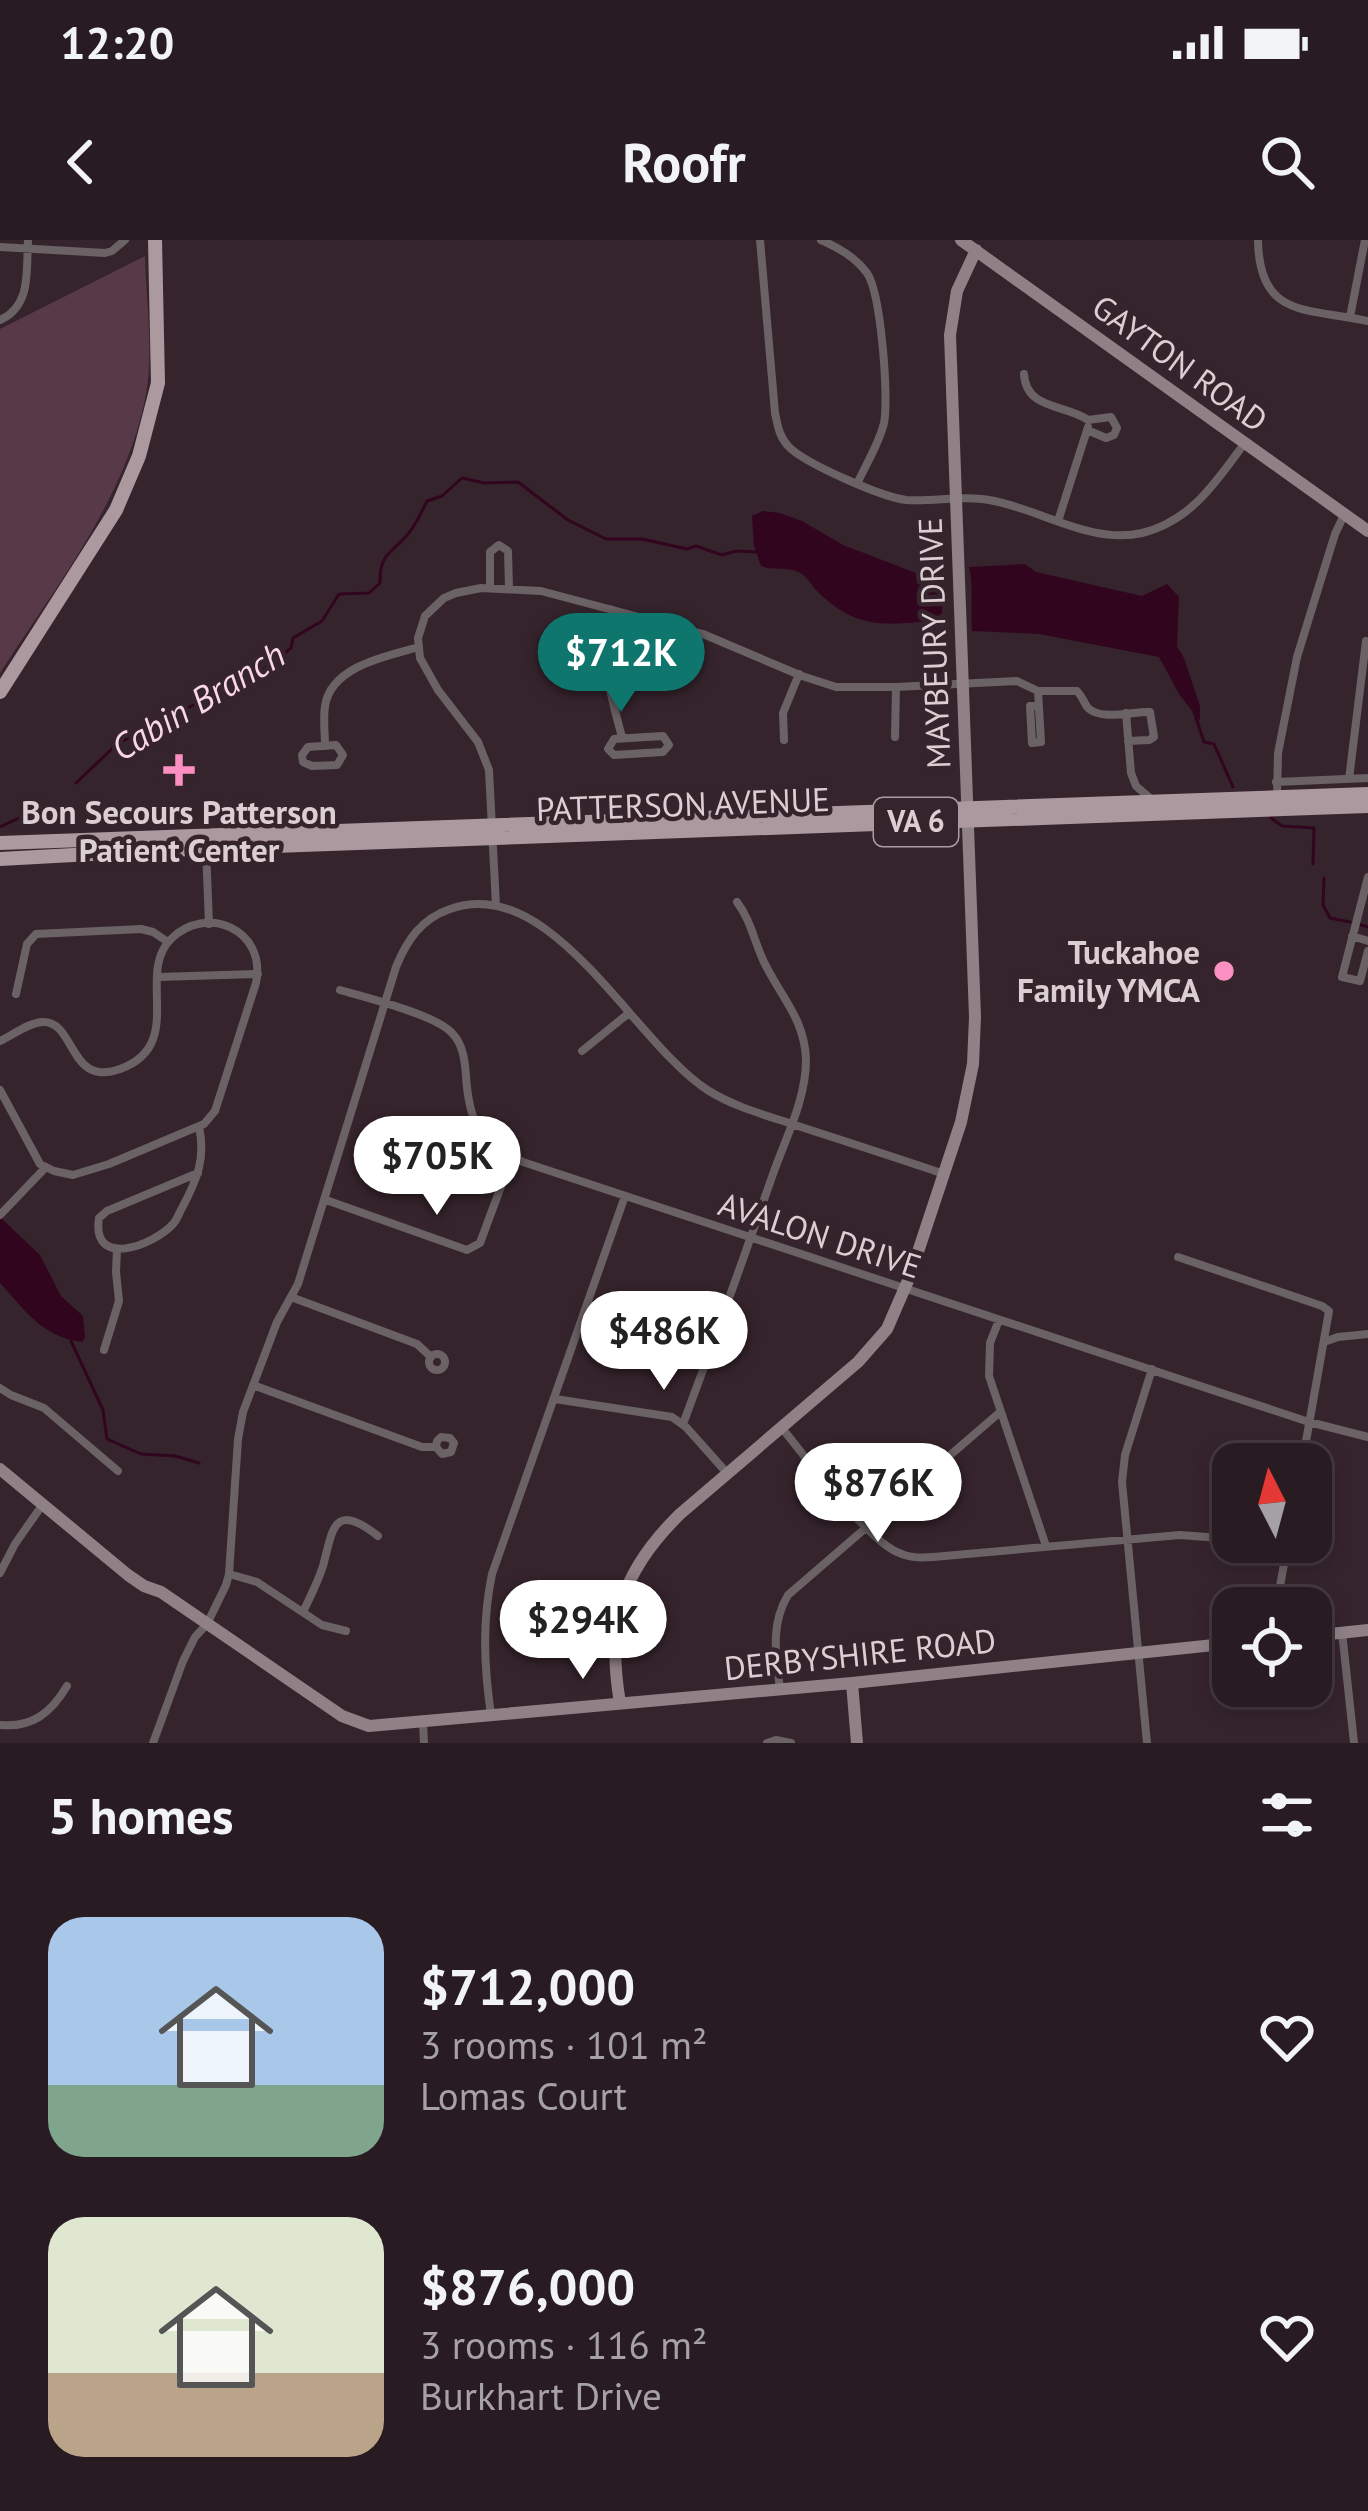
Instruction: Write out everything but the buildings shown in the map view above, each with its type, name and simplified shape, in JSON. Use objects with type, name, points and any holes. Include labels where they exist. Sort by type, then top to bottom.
[{"type":"main road","points":[[0,692],[116,510],[139,456],[158,382],[155,240]]},
{"type":"main road","name":"PATTERSON AVENUE","points":[[967,814],[1276,789],[1368,794]]},
{"type":"main road","name":"PATTERSON AVENUE","points":[[0,843],[206,842],[967,814],[1368,806]]},
{"type":"main road","name":"PATTERSON AVENUE","points":[[0,860],[206,842]]},
{"type":"street","points":[[0,247],[28,244],[105,253],[125,240]]},
{"type":"street","points":[[760,240],[778,430],[790,448],[857,484],[900,499],[997,501],[1117,536],[1158,527],[1185,513],[1203,498],[1245,443]]},
{"type":"street","points":[[821,240],[863,268],[877,301],[886,411],[857,484]]},
{"type":"street","name":"GAYTON ROAD","points":[[961,240],[978,245],[1368,531]]},
{"type":"street","points":[[1258,240],[1261,273],[1283,303],[1368,321]]},
{"type":"street","points":[[1350,317],[1365,240]]},
{"type":"street","points":[[0,320],[22,302],[28,244]]},
{"type":"street","name":"MAYBEURY DRIVE","points":[[620,1703],[614,1641],[629,1580],[659,1535],[874,1346],[895,1316],[965,1104],[974,1051],[974,991],[950,322],[957,291],[978,245]]},
{"type":"street","points":[[1024,374],[1025,387],[1033,397],[1088,425],[1058,520]]},
{"type":"street","points":[[1345,514],[1298,657],[1278,753],[1276,789],[1368,778]]},
{"type":"street","points":[[490,588],[490,552],[499,545],[509,553],[509,588]]},
{"type":"street","points":[[496,906],[489,770],[478,742],[420,658],[420,626],[431,608],[456,593],[490,588],[541,591],[703,634],[836,687],[1017,681],[1038,692],[1077,691],[1098,714],[1150,712],[1154,737],[1128,741]]},
{"type":"street","points":[[610,609],[604,663],[622,737]]},
{"type":"street","points":[[1349,779],[1366,640]]},
{"type":"street","points":[[325,746],[325,704],[338,680],[419,646]]},
{"type":"street","points":[[784,740],[783,713],[799,674]]},
{"type":"street","points":[[895,736],[896,687]]},
{"type":"street","points":[[1038,692],[1039,706]]},
{"type":"street","points":[[1126,712],[1134,783],[1153,802]]},
{"type":"street","points":[[663,736],[669,746],[663,752],[614,755],[609,743],[622,737],[663,736]]},
{"type":"street","points":[[325,746],[340,748],[339,763],[312,766],[303,762],[308,747],[325,746]]},
{"type":"street","points":[[206,842],[209,924]]},
{"type":"street","points":[[1368,877],[1342,977],[1360,981],[1368,951]]},
{"type":"street","points":[[683,1424],[805,1078],[804,1042],[796,1014],[766,966],[737,902]]},
{"type":"street","points":[[153,1743],[183,1661],[207,1624],[229,1574],[238,1439],[253,1385],[326,1200],[404,949],[416,930],[434,916],[479,904],[496,906],[541,927],[570,948],[664,1055],[694,1081],[733,1103],[944,1174]]},
{"type":"street","points":[[0,1041],[35,1022],[49,1021],[58,1026],[88,1069],[117,1071],[151,1046],[158,1017],[160,960],[168,942],[182,931],[209,924],[230,928],[256,951],[258,974],[215,1111],[199,1126],[73,1175],[40,1164],[0,1090]]},
{"type":"street","points":[[16,994],[27,944],[36,934],[146,930],[168,942]]},
{"type":"street","points":[[1352,936],[1368,941]]},
{"type":"street","points":[[158,977],[258,974]]},
{"type":"street","name":"AVALON DRIVE","points":[[340,990],[438,1022],[454,1034],[464,1054],[474,1122],[492,1145],[512,1157],[1310,1422],[1368,1437]]},
{"type":"street","points":[[582,1051],[628,1013]]},
{"type":"street","points":[[198,1173],[99,1218],[97,1230],[103,1242],[112,1249],[126,1250],[172,1225],[198,1173],[202,1160],[199,1126]]},
{"type":"street","points":[[326,1200],[467,1250],[480,1243],[512,1157]]},
{"type":"street","points":[[2,1214],[46,1167]]},
{"type":"street","points":[[491,1715],[484,1652],[487,1597],[496,1560],[625,1196]]},
{"type":"street","points":[[104,1350],[119,1301],[117,1250]]},
{"type":"street","points":[[1178,1257],[1329,1311],[1306,1443]]},
{"type":"street","points":[[291,1298],[417,1344],[431,1357]]},
{"type":"street","points":[[998,1319],[988,1376],[1046,1546]]},
{"type":"street","points":[[1324,1342],[1368,1334]]},
{"type":"street","points":[[1147,1743],[1123,1465],[1152,1370]]},
{"type":"street","points":[[253,1385],[422,1447],[436,1447]]},
{"type":"street","points":[[0,1388],[44,1408],[118,1471]]},
{"type":"street","points":[[554,1399],[658,1413],[683,1424],[728,1474]]},
{"type":"street","points":[[780,1689],[775,1637],[783,1604],[794,1588],[999,1413]]},
{"type":"street","points":[[782,1428],[888,1548],[913,1557],[1212,1536]]},
{"type":"street","name":"DERBYSHIRE ROAD","points":[[0,1469],[128,1575],[161,1592],[351,1721],[376,1726],[1212,1645]]},
{"type":"street","points":[[0,1573],[43,1504]]},
{"type":"street","points":[[303,1612],[335,1526],[355,1521],[378,1536]]},
{"type":"street","points":[[229,1574],[256,1582],[332,1629],[346,1631]]},
{"type":"street","points":[[1332,1634],[1368,1630]]},
{"type":"street","points":[[1342,1633],[1354,1743]]},
{"type":"street","points":[[851,1682],[857,1743]]},
{"type":"street","points":[[0,1725],[37,1720],[58,1702],[67,1686]]},
{"type":"street","points":[[423,1722],[424,1743]]},
{"type":"street","points":[[766,1743],[791,1743]]},
{"type":"shaded area","points":[[145,256],[149,368],[134,441],[84,545],[0,673],[0,329]]},
{"type":"shaded area","points":[[763,511],[802,521],[843,545],[937,581],[943,591],[942,613],[921,622],[869,622],[838,609],[801,574],[761,566],[752,516]]},
{"type":"shaded area","points":[[1025,564],[1036,572],[1142,596],[1167,584],[1179,597],[1177,646],[1200,706],[1200,721],[1159,657],[1039,634],[972,631],[969,567]]},
{"type":"shaded area","points":[[0,1217],[40,1255],[61,1296],[83,1316],[82,1342],[45,1328],[0,1283]]},
{"type":"waterway","name":"Cabin Branch","points":[[76,783],[117,744],[264,669],[291,648],[293,638],[322,621],[339,594],[369,593],[380,583],[385,558],[411,530],[427,501],[442,496],[462,478],[518,482],[568,520],[606,539],[642,539],[687,549],[696,546],[722,555],[756,552]]},
{"type":"waterway","name":"Cabin Branch","points":[[1194,712],[1204,742],[1214,744],[1233,787]]},
{"type":"waterway","name":"Cabin Branch","points":[[0,827],[32,812]]},
{"type":"waterway","name":"Cabin Branch","points":[[1271,818],[1282,826],[1314,828],[1313,864]]},
{"type":"waterway","name":"Cabin Branch","points":[[1324,878],[1323,905],[1330,918],[1350,922]]},
{"type":"waterway","name":"Cabin Branch","points":[[1361,925],[1368,927]]},
{"type":"waterway","points":[[71,1341],[103,1410],[107,1439],[141,1454],[199,1463]]},
{"type":"place","name":"Bon Secours Patterson Patient Center","points":[[179,770]]},
{"type":"place","name":"Tuckahoe Family YMCA","points":[[1224,971]]}]
